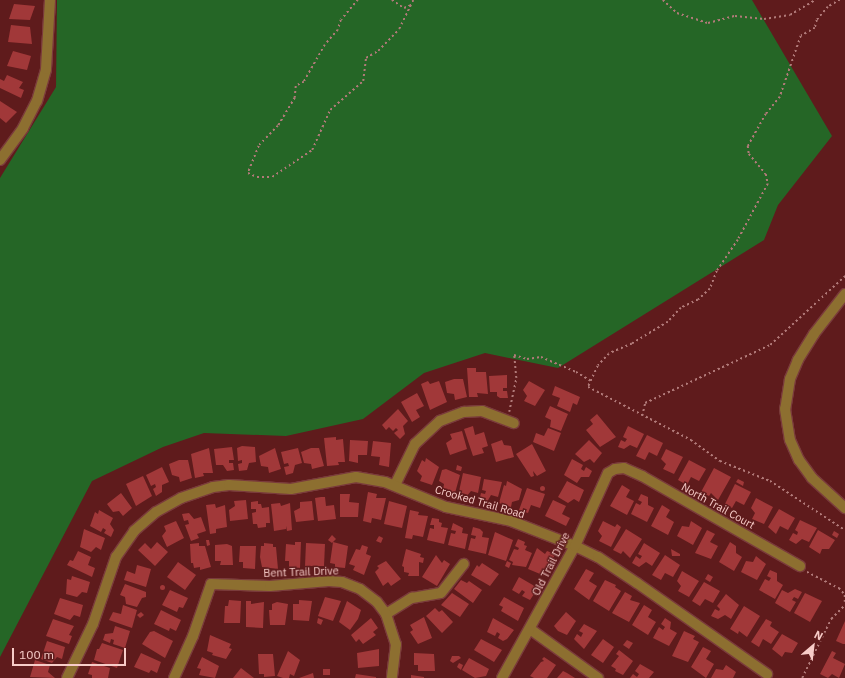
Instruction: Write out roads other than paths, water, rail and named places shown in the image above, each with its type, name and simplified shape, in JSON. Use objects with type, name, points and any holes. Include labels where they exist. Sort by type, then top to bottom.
[{"type":"street","points":[[0,160],[23,128],[38,101],[46,69],[50,0]]},
{"type":"street","points":[[845,294],[814,334],[798,360],[789,384],[785,409],[790,440],[799,460],[812,478],[845,508]]},
{"type":"street","points":[[395,485],[415,444],[440,421],[473,411],[490,413],[510,421]]},
{"type":"street","name":"Old Trail Drive","points":[[502,678],[576,546],[608,473],[615,469],[624,468]]},
{"type":"street","name":"North Trail Court","points":[[624,468],[800,566]]},
{"type":"street","name":"Crooked Trail Road","points":[[67,678],[94,624],[116,557],[134,531],[161,509],[190,495],[229,485],[282,489],[356,477],[395,485],[446,508],[511,521],[576,546],[598,557],[638,583],[767,674]]},
{"type":"street","points":[[386,614],[412,598],[441,593],[464,564]]},
{"type":"street","name":"Bent Trail Drive","points":[[174,678],[193,636],[211,584],[270,586],[342,582],[354,586],[372,597],[386,614],[396,644],[392,678]]},
{"type":"street","points":[[530,629],[598,678]]}]
